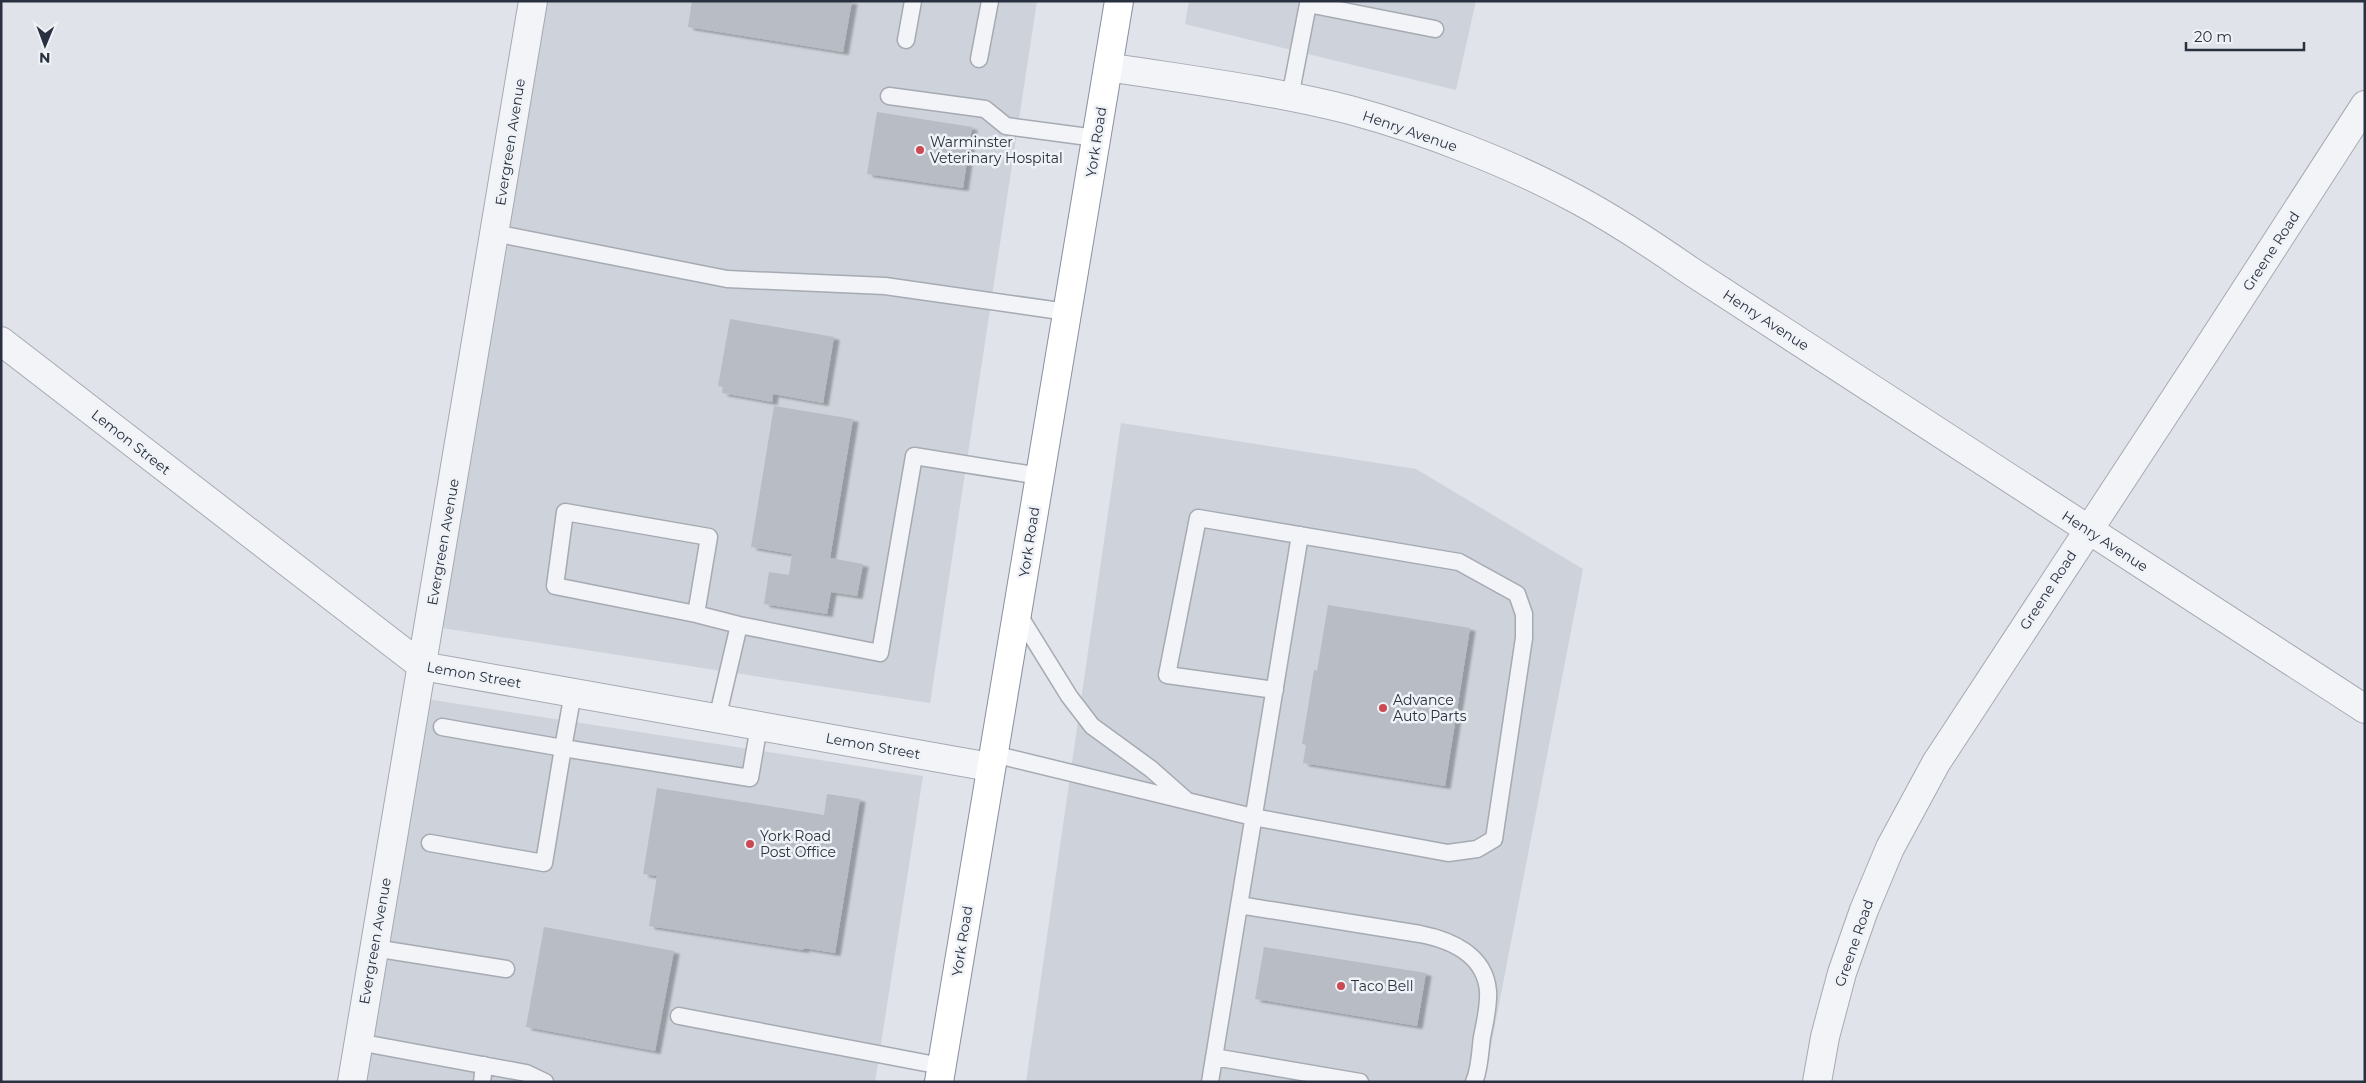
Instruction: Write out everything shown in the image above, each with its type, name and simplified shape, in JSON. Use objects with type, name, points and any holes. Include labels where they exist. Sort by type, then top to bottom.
[{"type":"highway","name":"York Road","points":[[940,1074],[1119,1]]},
{"type":"street","name":"Evergreen Avenue","points":[[352,1082],[533,1]]},
{"type":"street","name":"Henry Avenue","points":[[1108,67],[1290,97],[1350,110],[1407,127],[1520,171],[1577,199],[1632,231],[2087,530],[2365,709]]},
{"type":"street","name":"Greene Road","points":[[1817,1082],[1825,1037],[1842,973],[1864,910],[1890,848],[1936,763],[2087,530],[2206,352],[2365,105]]},
{"type":"street","name":"Lemon Street","points":[[1,341],[422,666],[758,726],[991,761]]},
{"type":"lane","points":[[906,40],[913,1]]},
{"type":"lane","points":[[979,59],[990,1]]},
{"type":"lane","points":[[1290,97],[1302,3],[1435,29]]},
{"type":"lane","points":[[889,96],[985,109],[1006,126],[1096,138]]},
{"type":"lane","points":[[494,233],[727,279],[885,286],[1067,312]]},
{"type":"lane","points":[[696,614],[709,537],[565,512],[555,586],[880,653],[914,456],[1040,476]]},
{"type":"lane","points":[[991,761],[1186,801],[1253,817],[1448,853],[1477,849],[1494,839],[1524,638],[1524,614],[1517,594],[1459,562],[1198,518],[1167,675],[1275,690]]},
{"type":"lane","points":[[1210,1082],[1300,535]]},
{"type":"lane","points":[[1017,612],[1069,696],[1092,726],[1151,769],[1186,801]]},
{"type":"lane","points":[[717,718],[739,625]]},
{"type":"lane","points":[[430,843],[544,863],[573,693]]},
{"type":"lane","points":[[442,728],[750,778],[758,726]]},
{"type":"lane","points":[[1239,905],[1444,938],[1466,951],[1476,962],[1483,974],[1488,990],[1474,1082]]},
{"type":"lane","points":[[374,948],[506,969]]},
{"type":"lane","points":[[679,1016],[940,1074]]},
{"type":"lane","points":[[358,1042],[526,1073],[545,1082]]},
{"type":"lane","points":[[1214,1058],[1360,1082]]},
{"type":"lane","points":[[482,1082],[484,1065]]},
{"type":"shaded area","points":[[540,1],[1037,1],[930,703],[436,627]]},
{"type":"shaded area","points":[[1189,1],[1476,1],[1456,90],[1185,24]]},
{"type":"shaded area","points":[[1121,423],[1416,469],[1583,569],[1484,1082],[1026,1082]]},
{"type":"shaded area","points":[[420,698],[923,776],[875,1082],[358,1082]]},
{"type":"building","points":[[692,1],[852,1],[843,52],[688,27]]},
{"type":"building","name":"Warminster Veterinary Hospital","points":[[877,112],[972,127],[963,188],[867,174]]},
{"type":"building","points":[[730,319],[834,337],[823,403],[773,394],[772,402],[722,393],[723,387],[718,386]]},
{"type":"building","points":[[774,406],[853,419],[830,558],[863,564],[857,596],[831,592],[827,614],[764,604],[769,572],[789,575],[792,554],[751,547]]},
{"type":"building","name":"Advance Auto Parts","points":[[1328,605],[1470,628],[1445,786],[1303,763],[1306,745],[1302,744],[1314,670],[1317,671]]},
{"type":"building","name":"York Road Post Office","points":[[657,788],[824,815],[827,794],[860,799],[835,953],[804,948],[803,950],[649,926],[657,876],[643,874]]},
{"type":"building","points":[[544,927],[674,951],[655,1051],[526,1027]]},
{"type":"building","name":"Taco Bell","points":[[1264,947],[1426,973],[1417,1026],[1255,999]]},
{"type":"place","name":"Warminster Veterinary Hospital","points":[[920,150]]},
{"type":"place","name":"Advance Auto Parts","points":[[1383,708]]},
{"type":"place","name":"York Road Post Office","points":[[750,844]]},
{"type":"place","name":"Taco Bell","points":[[1341,986]]}]
